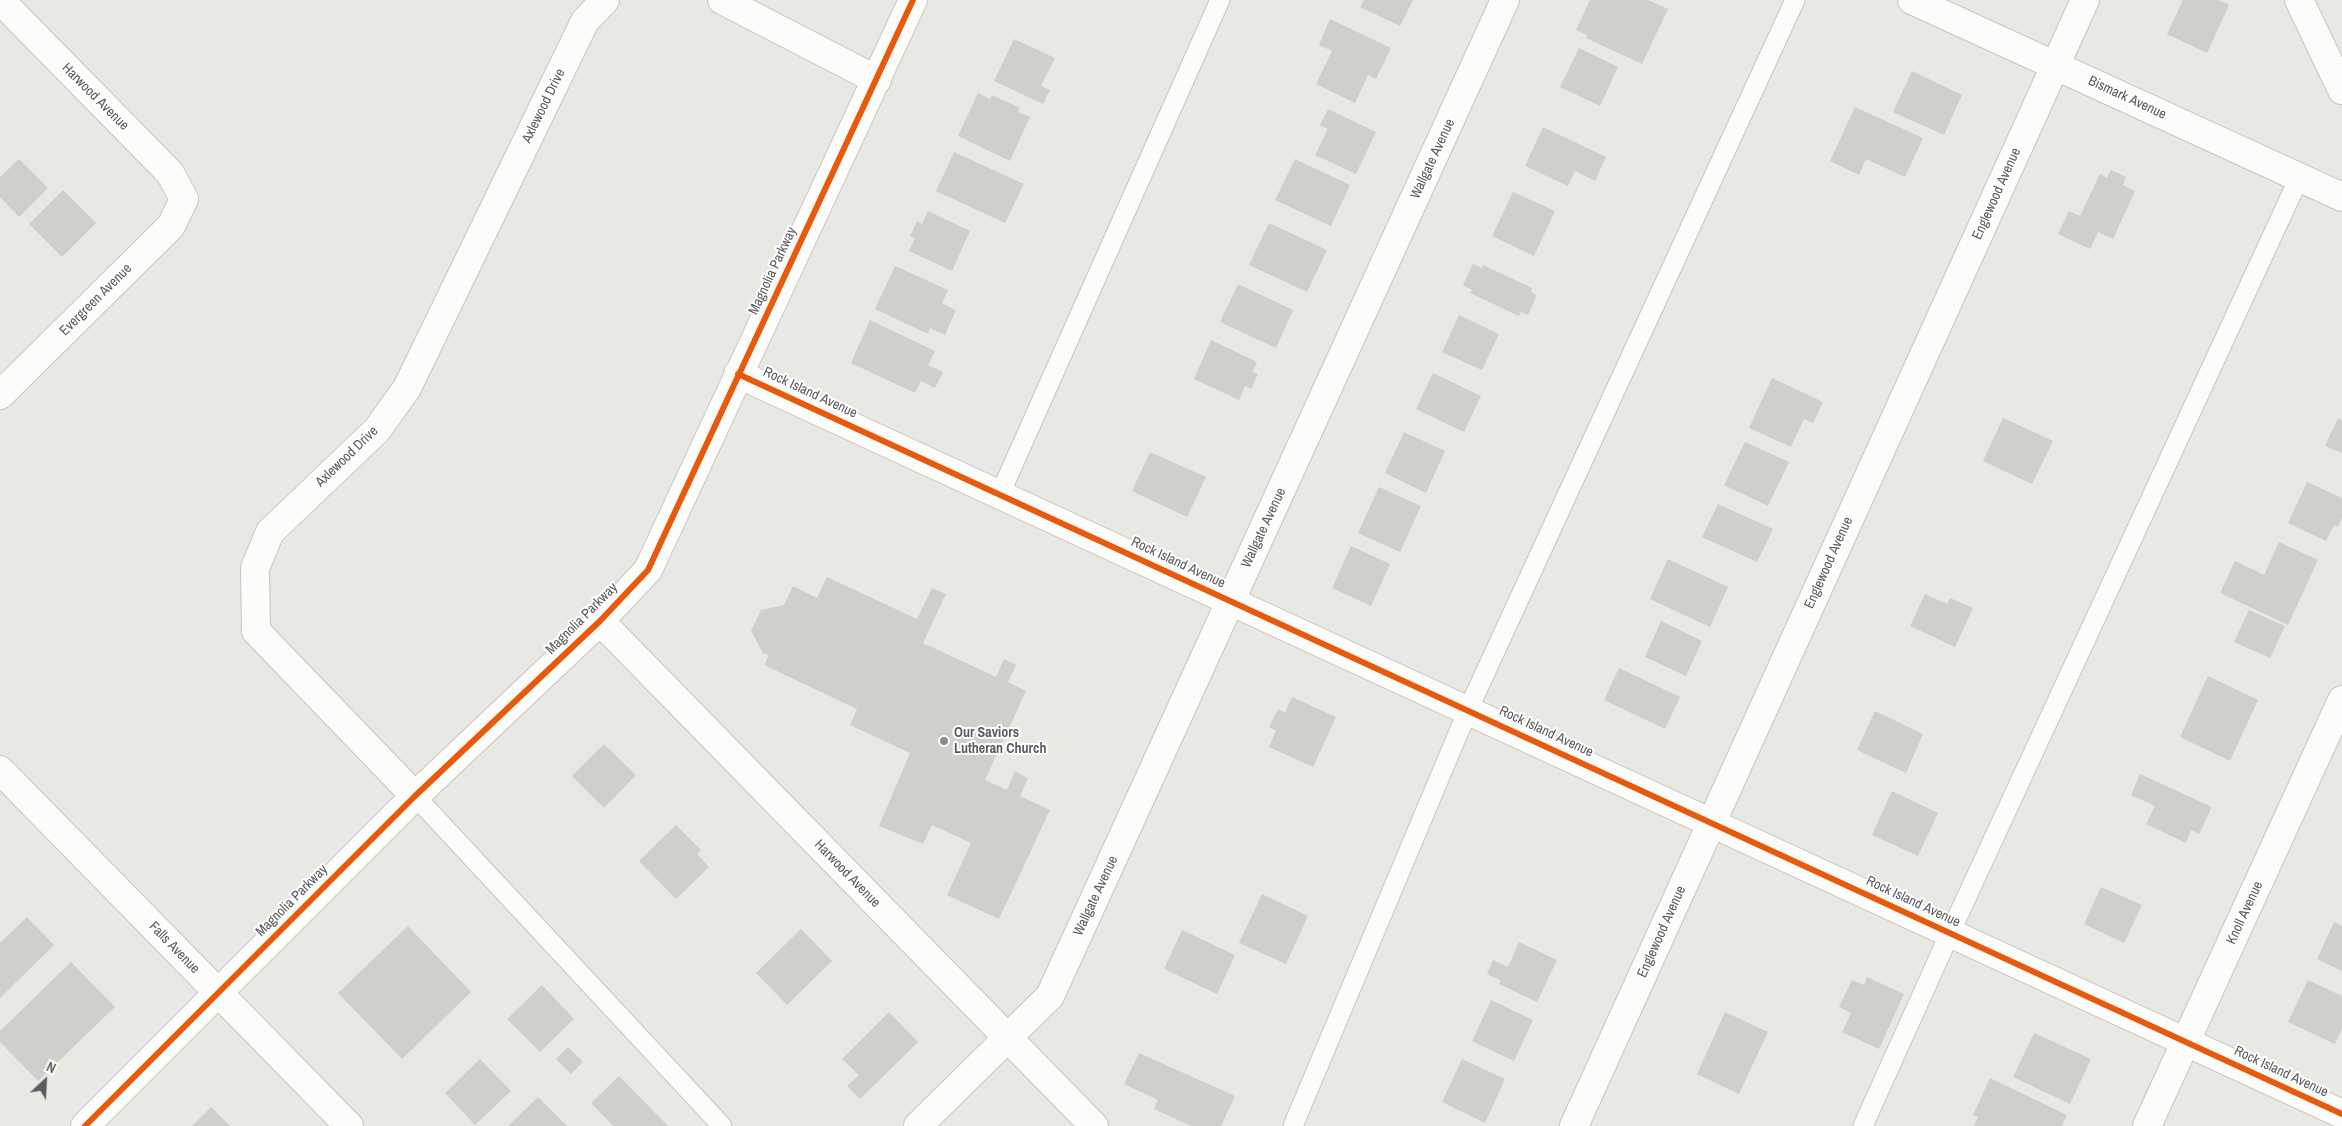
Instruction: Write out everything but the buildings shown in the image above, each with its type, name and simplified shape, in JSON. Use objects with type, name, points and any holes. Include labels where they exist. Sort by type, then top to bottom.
[{"type":"street","name":"Axlewood Drive","points":[[415,796],[256,631],[255,568],[270,532],[377,430],[407,388],[585,21],[605,0]]},
{"type":"street","points":[[722,0],[877,80]]},
{"type":"street","name":"Magnolia Parkway","points":[[85,1126],[415,796],[600,621],[648,570],[877,80],[912,0]]},
{"type":"street","name":"Wallgate Avenue","points":[[918,1126],[1050,996],[1505,0]]},
{"type":"street","name":"Bismark Avenue","points":[[1912,0],[2342,197]]},
{"type":"street","name":"Englewood Avenue","points":[[1574,1126],[2085,0]]},
{"type":"street","points":[[2299,0],[2342,90]]},
{"type":"street","name":"Harwood Avenue","points":[[14,6],[170,173],[184,199]]},
{"type":"street","name":"Evergreen Avenue","points":[[0,395],[170,226],[184,199]]},
{"type":"street","name":"Rock Island Avenue","points":[[738,374],[2342,1114]]},
{"type":"street","name":"Harwood Avenue","points":[[600,621],[1094,1126]]},
{"type":"street","name":"Knoll Avenue","points":[[2148,1126],[2342,700]]},
{"type":"street","name":"Falls Avenue","points":[[0,770],[349,1126]]},
{"type":"lane","points":[[1000,494],[1220,0]]},
{"type":"lane","points":[[1293,1126],[1468,710],[1795,0]]},
{"type":"lane","points":[[1863,1126],[1950,933],[2299,178]]},
{"type":"lane","points":[[415,796],[722,1126]]},
{"type":"cycle path","points":[[85,1126],[415,796],[600,621],[648,570],[913,0]]},
{"type":"cycle path","points":[[738,374],[2342,1114]]},
{"type":"place","name":"Our Saviors Lutheran Church","points":[[944,741]]}]
